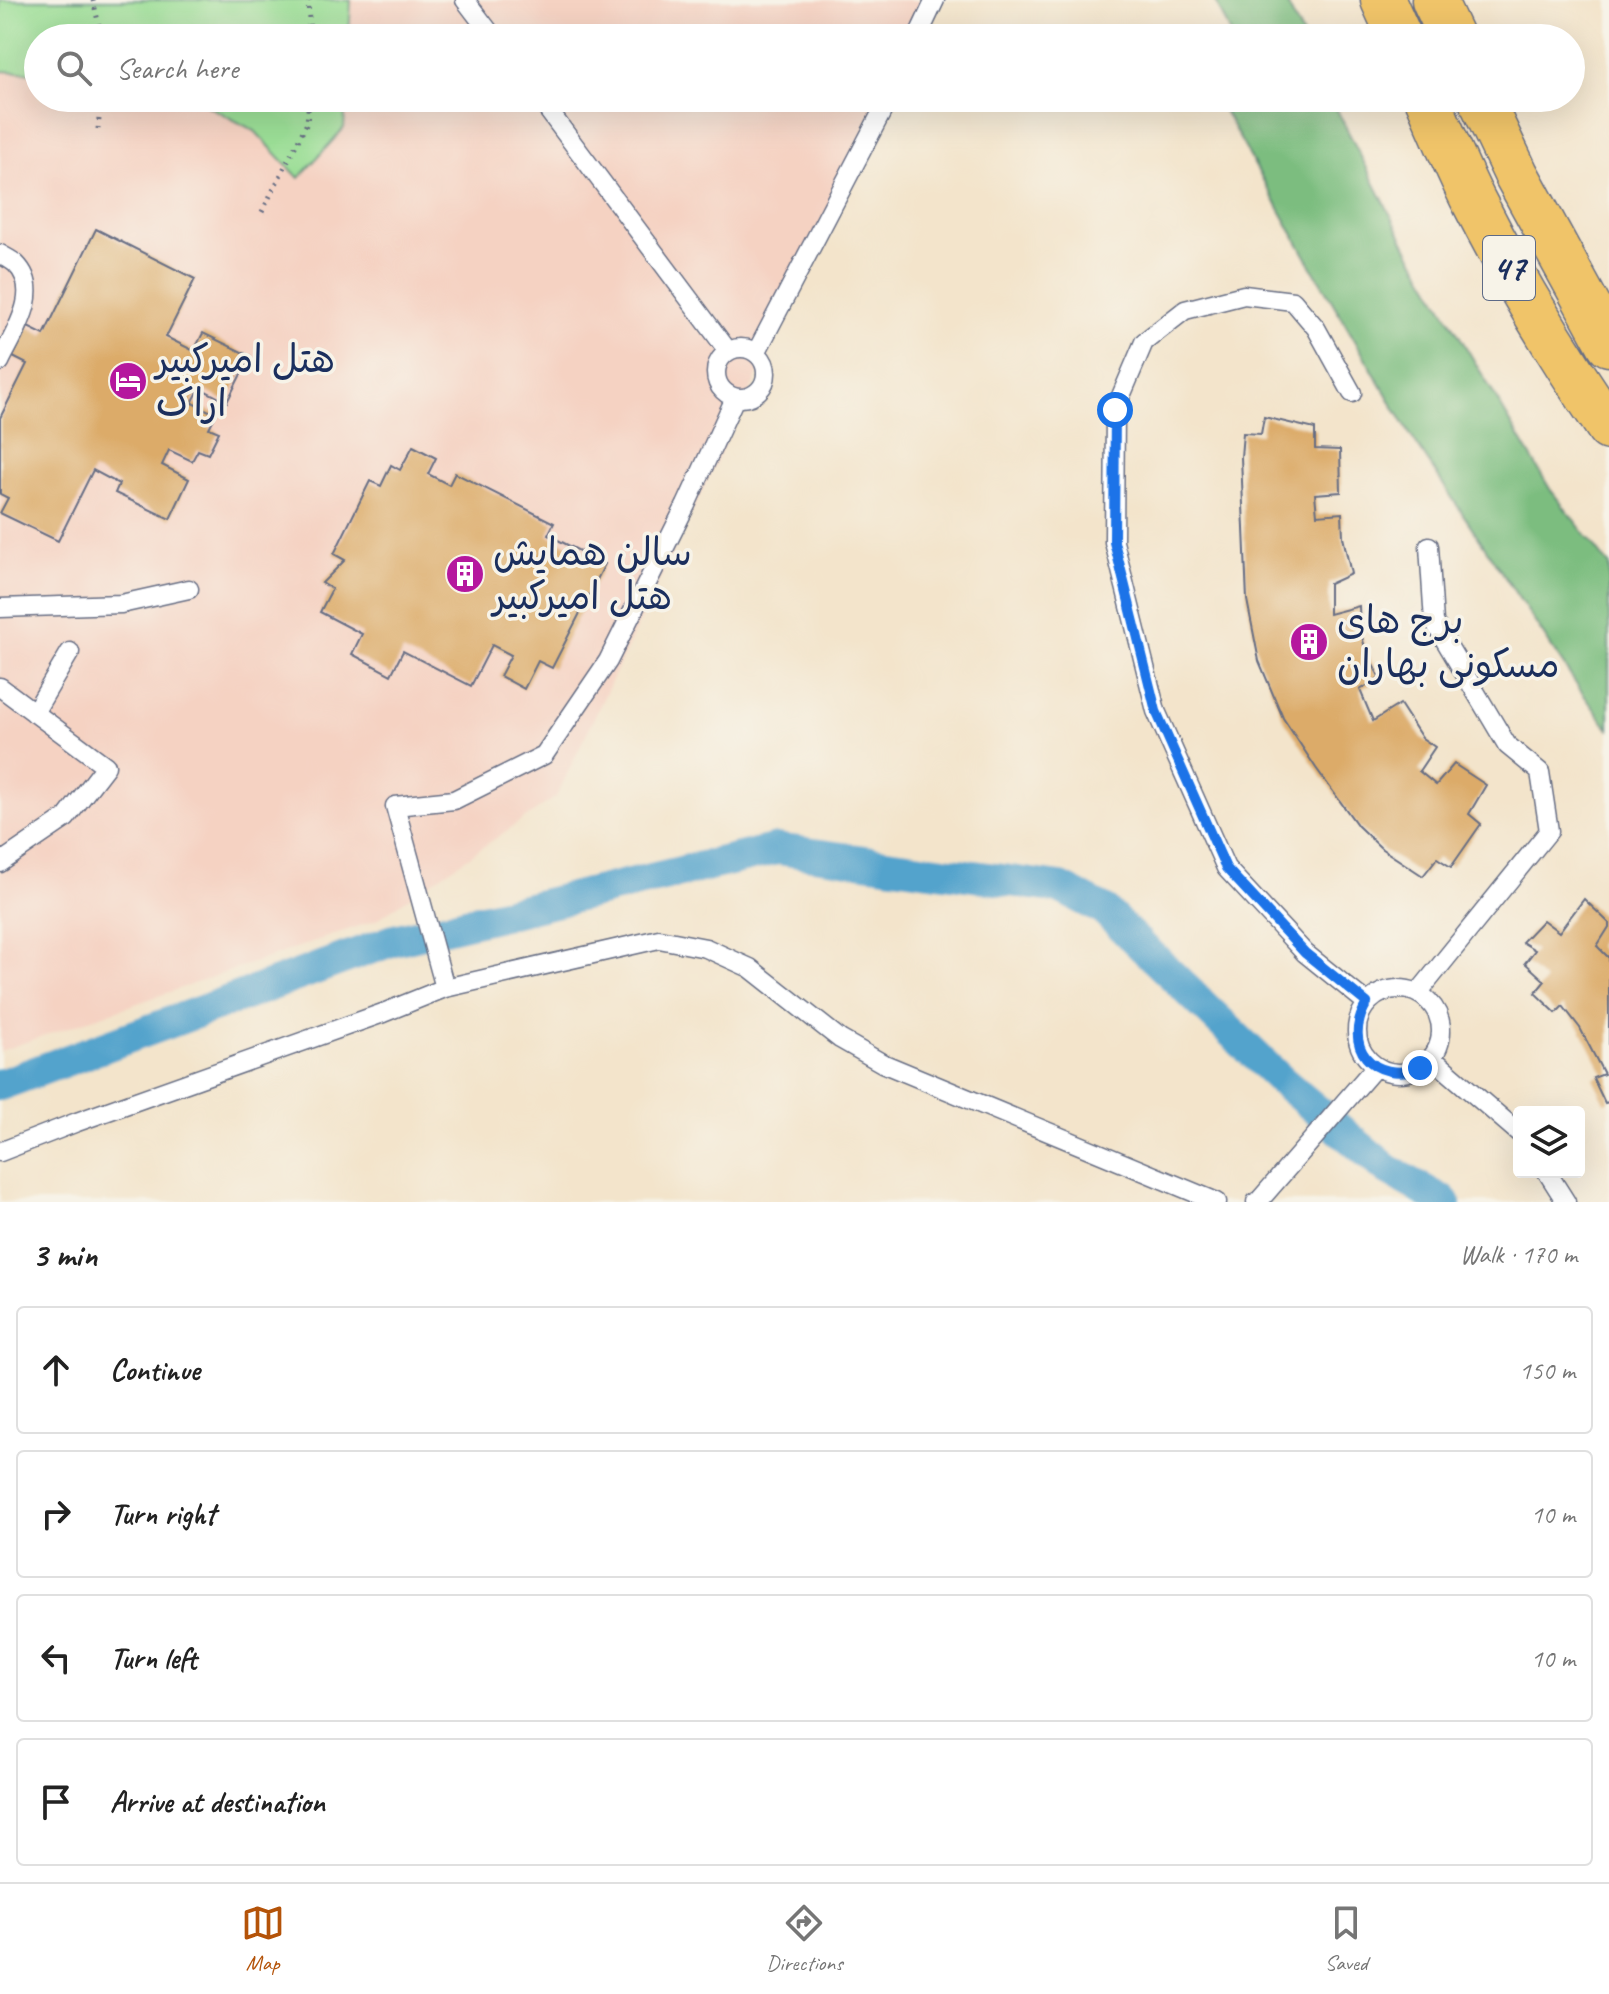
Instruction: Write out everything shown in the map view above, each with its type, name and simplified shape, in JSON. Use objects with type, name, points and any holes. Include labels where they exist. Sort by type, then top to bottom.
[{"type":"highway","points":[[1383,0],[1394,24]]},
{"type":"highway","points":[[1434,0],[1445,24]]},
{"type":"highway","name":"47","points":[[1433,112],[1472,197],[1519,286],[1568,369],[1609,428]]},
{"type":"highway","name":"47","points":[[1487,112],[1516,174],[1609,344]]},
{"type":"lane","points":[[465,0],[483,24]]},
{"type":"lane","points":[[924,24],[935,0]]},
{"type":"lane","points":[[549,112],[728,351]]},
{"type":"lane","points":[[756,353],[882,112]]},
{"type":"lane","points":[[0,254],[16,264],[27,282],[27,306],[0,362]]},
{"type":"lane","points":[[1352,393],[1316,328],[1293,301],[1244,295],[1185,310],[1144,342],[1115,410],[1114,542],[1156,711],[1226,868],[1305,953],[1367,1003]]},
{"type":"lane","points":[[737,348],[747,348],[756,353],[766,369],[766,379],[761,388],[745,399],[726,394],[716,377],[720,358],[737,348]]},
{"type":"lane","points":[[445,988],[395,806],[454,800],[544,755],[608,661],[686,505],[735,398]]},
{"type":"lane","points":[[1418,993],[1549,831],[1540,772],[1507,745],[1434,622],[1429,546]]},
{"type":"lane","points":[[0,608],[121,604],[189,589]]},
{"type":"lane","points":[[34,713],[70,652]]},
{"type":"lane","points":[[0,687],[106,766],[66,818],[0,863]]},
{"type":"lane","points":[[0,1152],[445,988],[659,939],[706,948],[750,968],[840,1039],[882,1063],[1217,1202]]},
{"type":"lane","points":[[1405,988],[1418,993],[1432,1004],[1441,1022],[1441,1041],[1432,1058],[1420,1068],[1405,1073],[1390,1073],[1365,1057],[1357,1029],[1360,1015],[1367,1003],[1391,989],[1405,988]]},
{"type":"lane","points":[[1432,1058],[1513,1128]]},
{"type":"lane","points":[[1256,1202],[1376,1066]]},
{"type":"lane","points":[[1551,1178],[1566,1202]]},
{"type":"path","points":[[93,0],[99,24]]},
{"type":"path","points":[[308,0],[309,24]]},
{"type":"path","points":[[98,129],[100,112]]},
{"type":"path","points":[[262,212],[307,123],[308,112]]},
{"type":"shaded area","points":[[0,0],[937,0],[925,24],[24,24],[24,112],[883,112],[556,797],[376,920],[0,1051]]},
{"type":"green space","points":[[0,0],[351,0],[350,24],[24,24],[24,72],[0,71]]},
{"type":"green space","points":[[1215,0],[1285,0],[1297,24],[1226,24]]},
{"type":"green space","points":[[219,112],[345,112],[344,128],[299,178],[255,131]]},
{"type":"green space","points":[[1225,112],[1338,112],[1408,249],[1550,489],[1609,565],[1609,729],[1411,436]]},
{"type":"building","name":"هتل امیرکبیر اراک","points":[[96,229],[195,279],[166,337],[194,351],[203,333],[250,356],[227,402],[200,388],[192,403],[216,414],[209,428],[219,432],[208,454],[198,450],[192,461],[169,450],[162,465],[189,479],[170,519],[115,493],[119,484],[93,470],[58,541],[0,513],[8,498],[0,494],[0,418],[27,364],[13,357],[28,327],[44,335]]},
{"type":"building","name":"برج های مسکونی بهاران","points":[[1264,417],[1315,429],[1315,449],[1340,450],[1341,492],[1315,494],[1317,515],[1342,513],[1343,537],[1351,574],[1329,584],[1329,614],[1359,606],[1360,630],[1367,654],[1380,678],[1360,690],[1373,721],[1400,704],[1422,738],[1435,747],[1419,771],[1436,785],[1454,764],[1486,785],[1469,814],[1481,824],[1451,867],[1437,858],[1423,876],[1382,849],[1358,826],[1283,718],[1259,661],[1247,600],[1241,457],[1243,433],[1261,434]]},
{"type":"building","name":"سالن همایش هتل امیرکبیر","points":[[413,446],[436,458],[428,474],[449,485],[455,473],[554,523],[548,535],[605,564],[552,668],[538,661],[524,689],[500,676],[511,655],[492,645],[471,686],[403,651],[391,675],[352,654],[362,634],[320,612],[332,589],[322,583],[345,560],[334,554],[370,481],[381,486],[391,465],[400,470]]},
{"type":"building","points":[[1584,899],[1609,923],[1597,946],[1609,958],[1609,1102],[1605,1103],[1593,1078],[1604,1074],[1580,1028],[1563,1006],[1556,1013],[1535,993],[1545,981],[1525,963],[1535,950],[1522,942],[1543,920],[1559,932]]},
{"type":"waterway","points":[[0,1085],[394,940],[777,849],[1061,888],[1104,910],[1282,1081],[1388,1170],[1445,1202]]},
{"type":"place","name":"هتل امیرکبیر اراک","points":[[128,381]]},
{"type":"place","name":"سالن همایش هتل امیرکبیر","points":[[465,574]]},
{"type":"place","name":"برج های مسکونی بهاران","points":[[1309,642]]},
{"type":"route","points":[[1115,410],[1114,542],[1156,711],[1226,868],[1305,953],[1367,1003],[1357,1029],[1365,1057],[1390,1073],[1405,1073],[1420,1068]]}]
